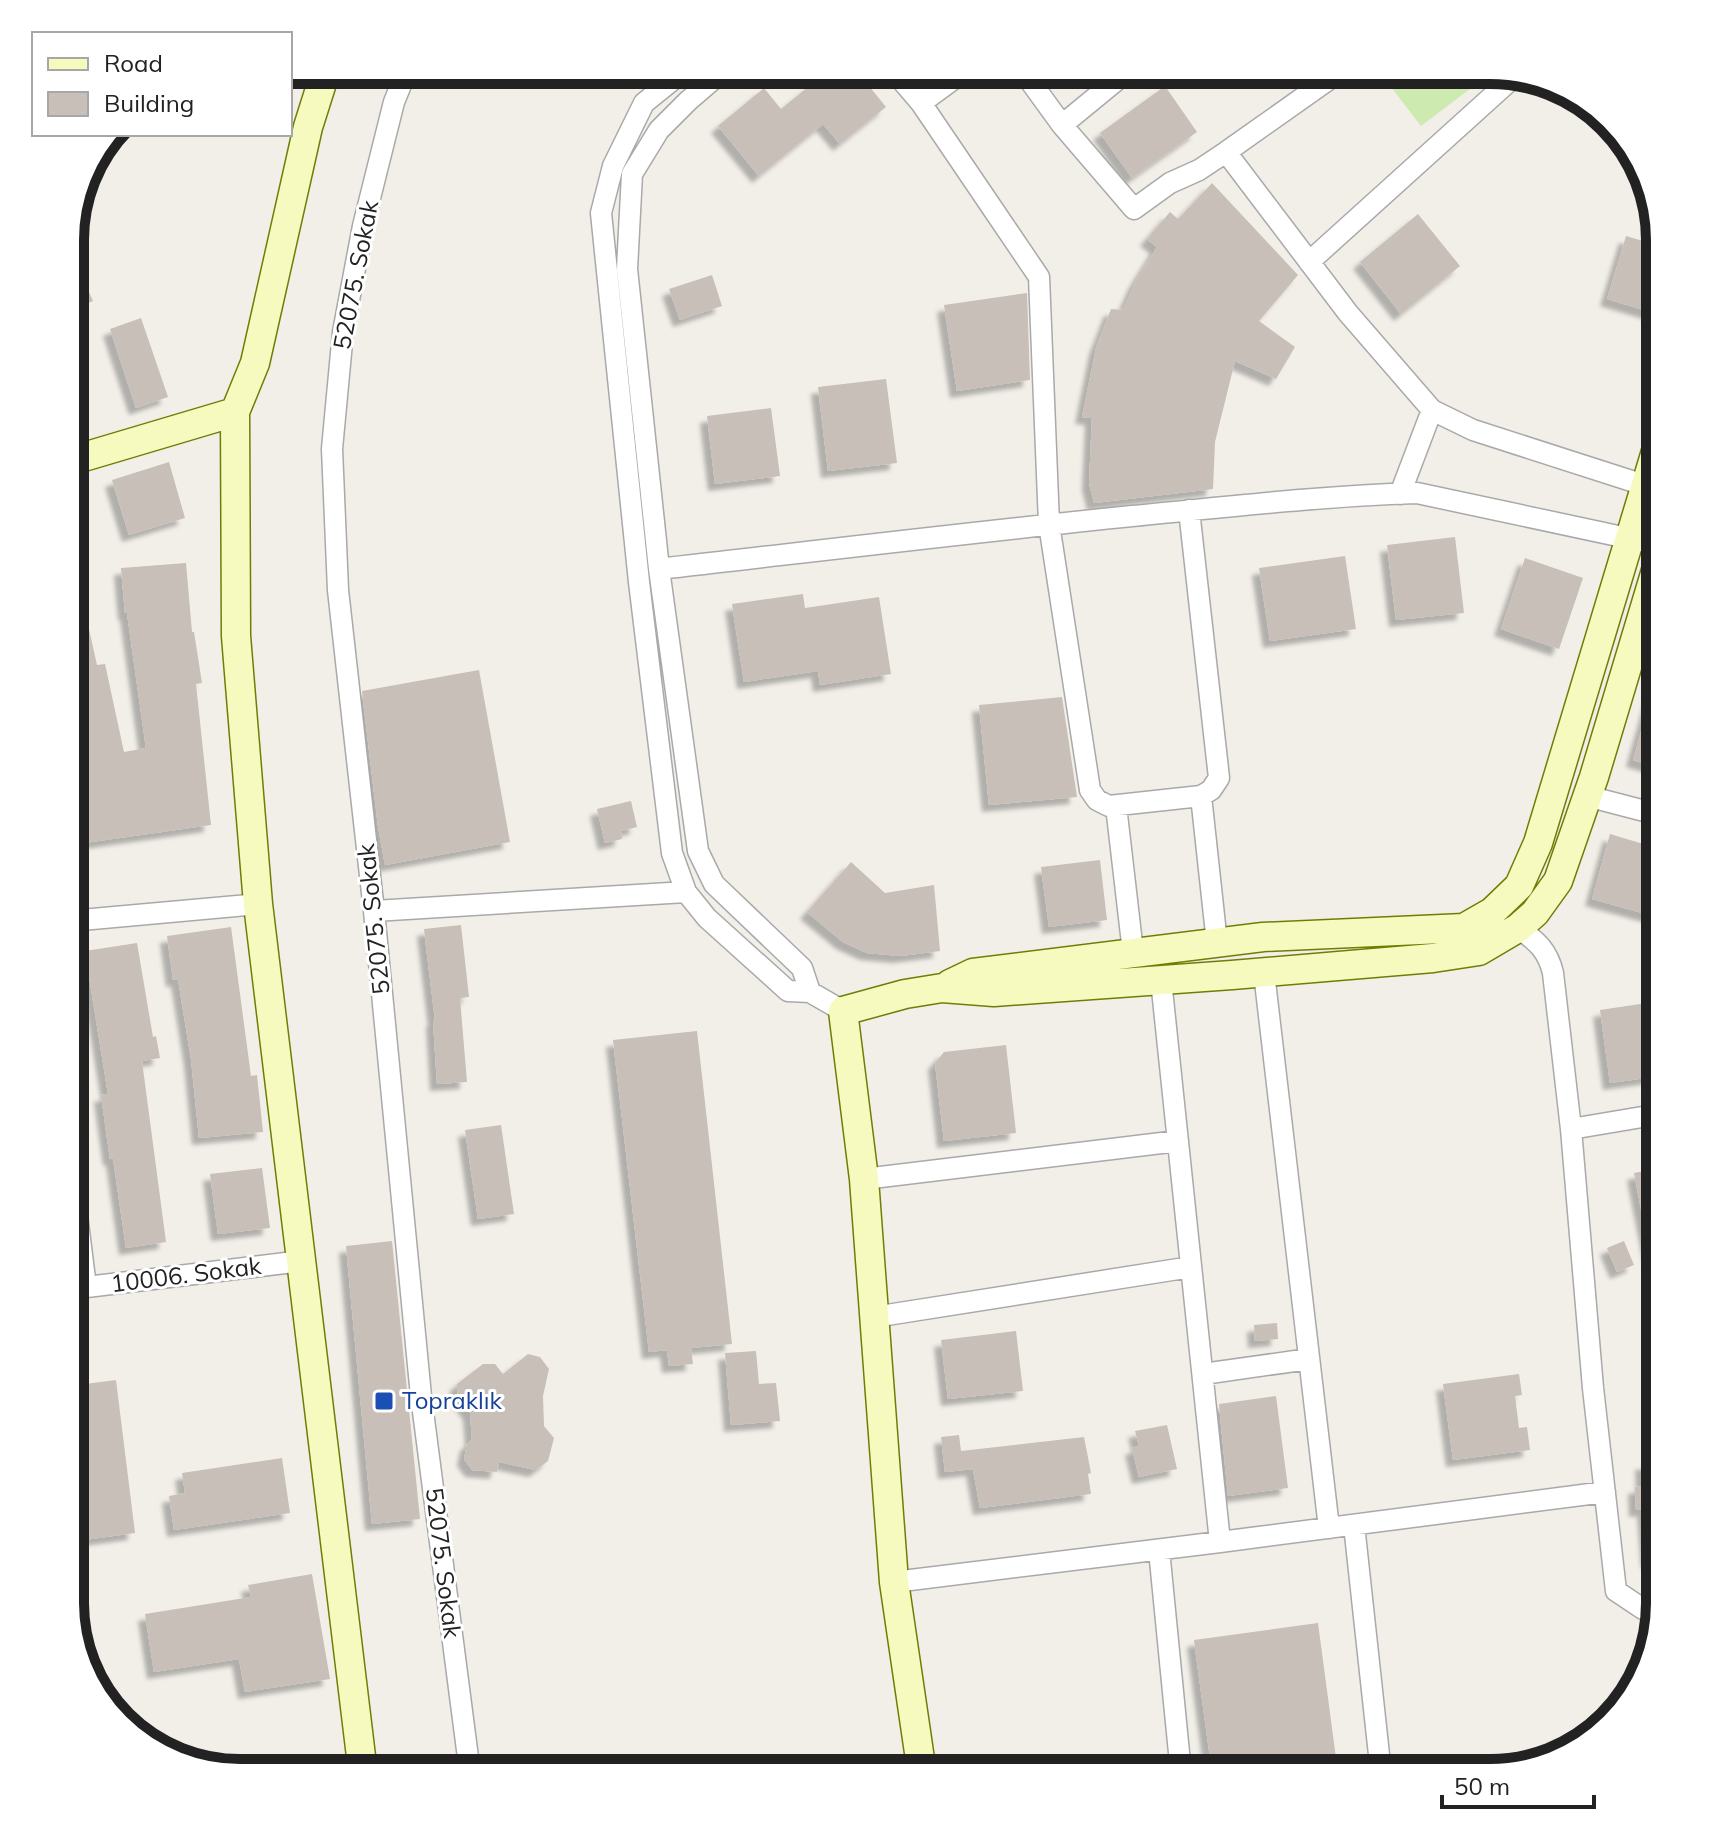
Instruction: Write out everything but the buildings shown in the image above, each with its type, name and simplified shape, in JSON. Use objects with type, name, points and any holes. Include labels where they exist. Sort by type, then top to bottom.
[{"type":"street","points":[[322,84],[308,127],[255,363],[235,412],[236,636],[258,904],[361,1759]]},
{"type":"street","name":"52075. Sokak","points":[[401,84],[363,226],[343,332],[332,449],[338,590],[374,911],[421,1396],[468,1759]]},
{"type":"street","points":[[668,84],[644,103],[613,166],[601,213],[639,582],[672,853],[686,892],[707,918],[788,991],[810,992],[843,1011],[905,994],[942,988],[994,992],[1264,973],[1479,951],[1518,928],[1535,913],[1558,881],[1646,603]]},
{"type":"street","points":[[709,84],[659,130],[632,174],[627,269],[659,569],[698,851],[714,884],[802,968],[810,992]]},
{"type":"street","points":[[905,84],[1039,277],[1049,524],[1090,790],[1103,803],[1116,806],[1201,796],[1215,785],[1220,771],[1189,510]]},
{"type":"street","points":[[921,103],[947,84]]},
{"type":"street","points":[[1032,84],[1062,125],[1134,209],[1170,183],[1199,170],[1322,84]]},
{"type":"street","points":[[1062,125],[1112,84]]},
{"type":"street","points":[[1309,262],[1505,85]]},
{"type":"street","points":[[1226,152],[1348,313],[1432,410],[1473,430],[1644,485]]},
{"type":"street","points":[[1400,494],[1432,410]]},
{"type":"street","points":[[84,457],[235,412]]},
{"type":"street","points":[[942,988],[973,973],[1263,937],[1464,928],[1492,912],[1519,886],[1538,843],[1646,479]]},
{"type":"street","points":[[659,569],[1049,524],[1342,496],[1417,493],[1646,541]]},
{"type":"street","points":[[1201,796],[1217,943]]},
{"type":"street","points":[[1587,796],[1646,811]]},
{"type":"street","points":[[1116,806],[1133,952]]},
{"type":"street","points":[[374,911],[686,892]]},
{"type":"street","points":[[84,920],[258,904]]},
{"type":"street","points":[[1518,928],[1535,939],[1549,956],[1553,973],[1616,1591],[1646,1610]]},
{"type":"street","points":[[1264,973],[1329,1528]]},
{"type":"street","points":[[1161,980],[1220,1542]]},
{"type":"street","points":[[843,1011],[864,1179],[894,1582],[920,1759]]},
{"type":"street","points":[[1571,1129],[1646,1116]]},
{"type":"street","points":[[864,1179],[1178,1141]]},
{"type":"street","name":"10006. Sokak","points":[[84,1287],[302,1261]]},
{"type":"street","points":[[874,1317],[1191,1267]]},
{"type":"street","points":[[1203,1374],[1309,1359]]},
{"type":"street","points":[[894,1582],[1605,1492]]},
{"type":"street","points":[[1354,1525],[1379,1759]]},
{"type":"street","points":[[1159,1550],[1180,1759]]},
{"type":"green space","points":[[1389,84],[1476,84],[1421,126]]},
{"type":"place","name":"Topraklık","points":[[384,1401]]}]
